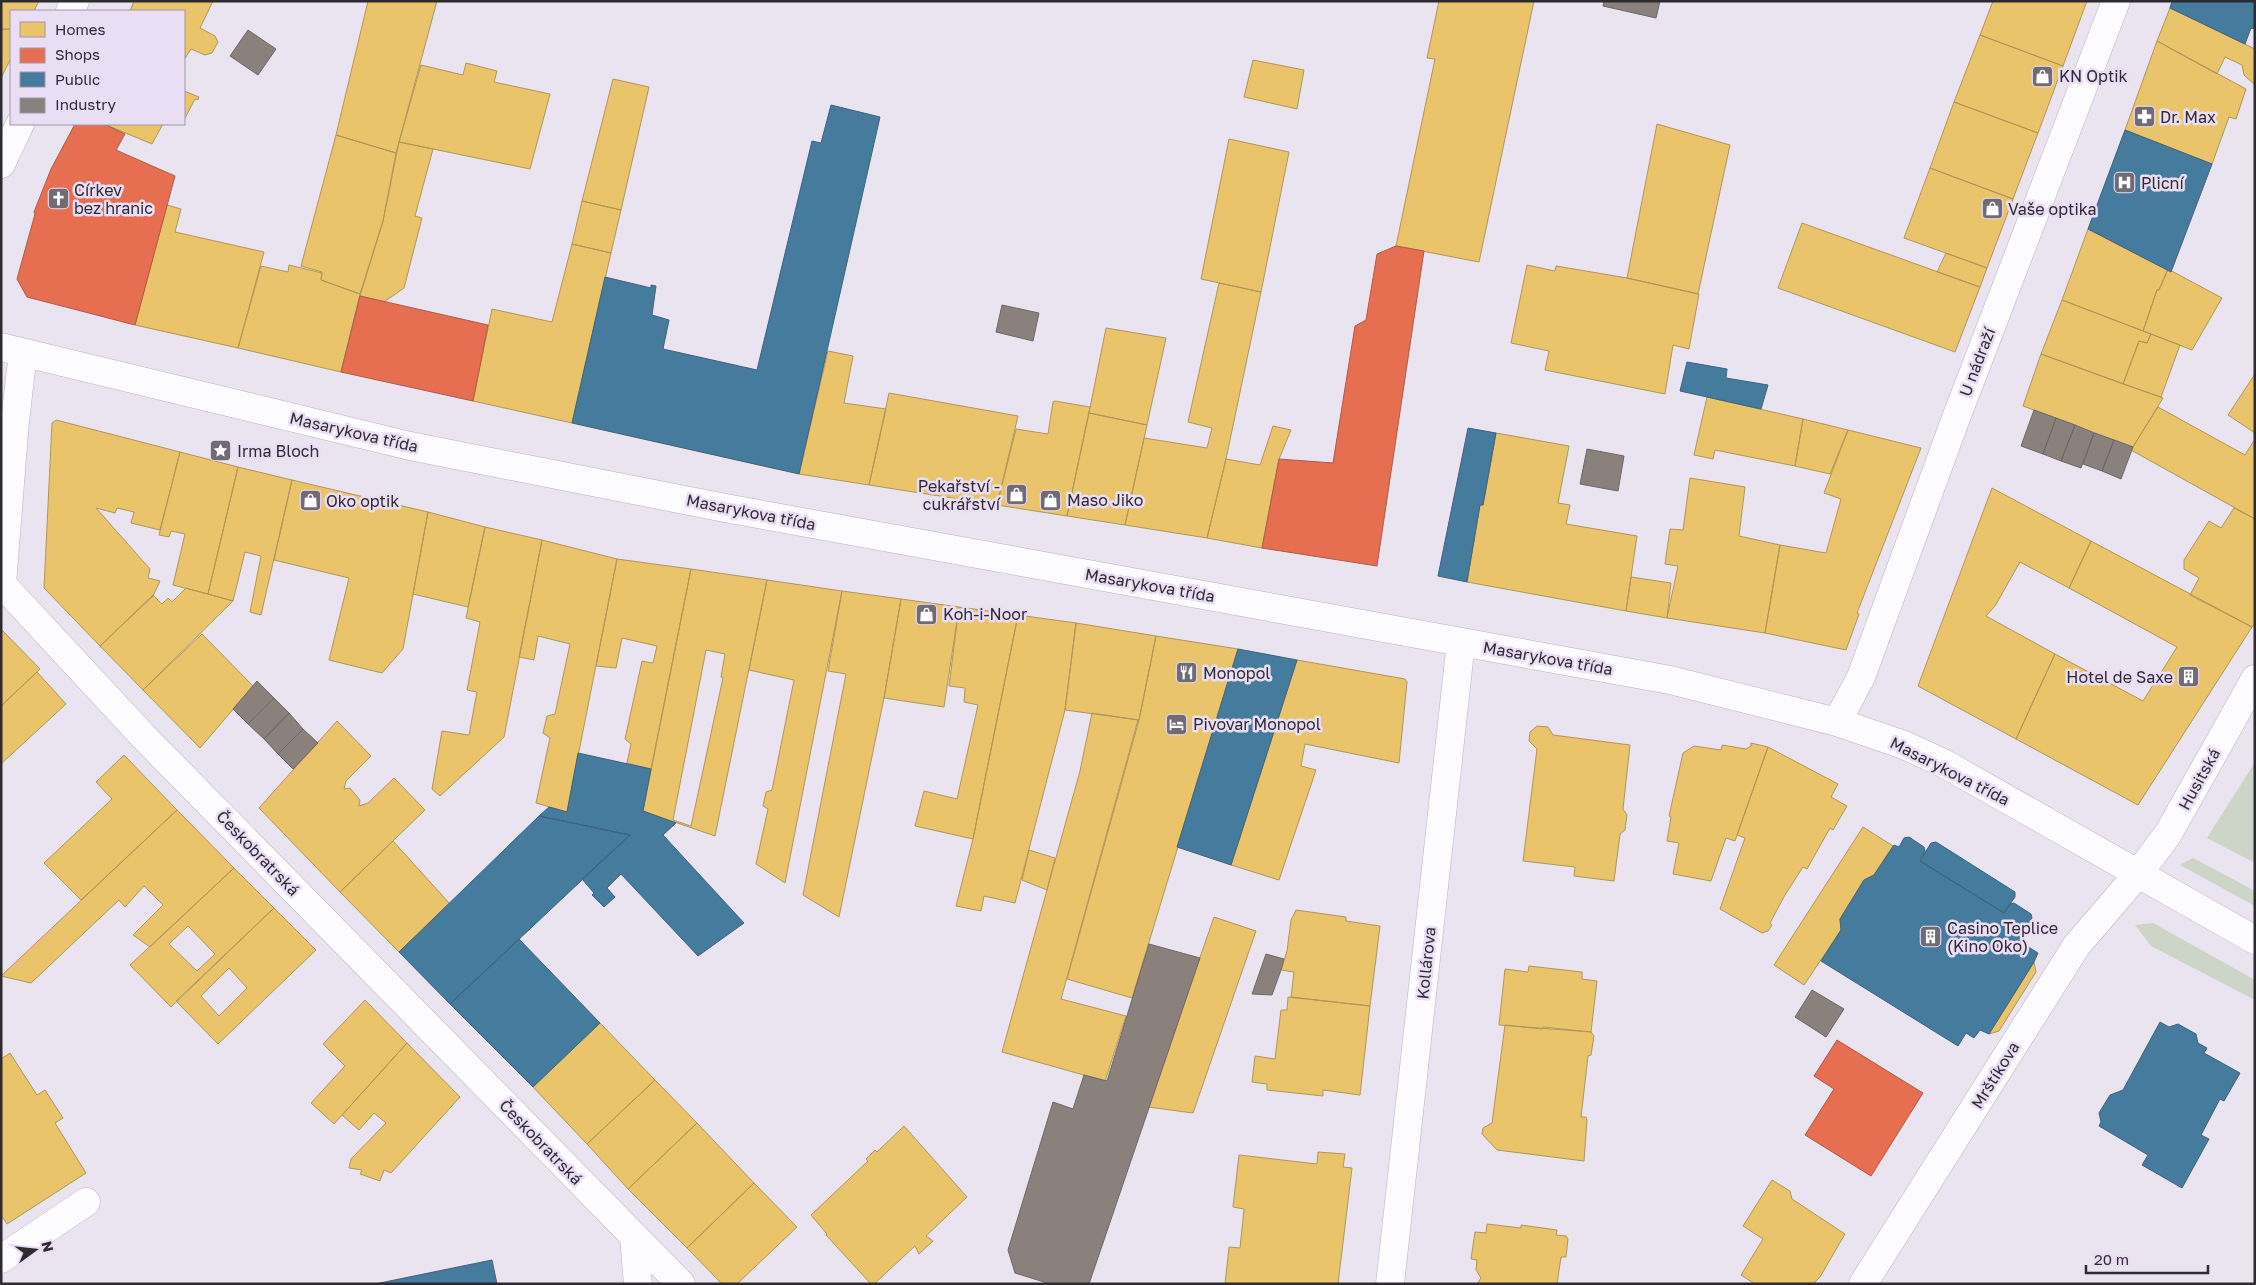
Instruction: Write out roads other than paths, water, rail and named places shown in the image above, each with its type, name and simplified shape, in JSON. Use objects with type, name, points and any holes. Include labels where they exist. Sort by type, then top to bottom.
[{"type":"street","name":"U nádraží","points":[[1837,722],[1861,677],[1956,418],[2116,1]]},
{"type":"street","points":[[1,164],[20,125]]},
{"type":"street","name":"Masarykova třída","points":[[12,350],[410,446],[725,508],[1670,680],[1837,722],[1904,745],[1944,764],[2068,832],[2255,940]]},
{"type":"street","name":"Českobratrská","points":[[12,350],[14,421],[2,584],[143,736],[681,1284]]},
{"type":"street","name":"Kollárova","points":[[1390,1284],[1461,642]]},
{"type":"street","name":"Husitská","points":[[2138,874],[2168,834],[2255,680]]},
{"type":"street","name":"Mrštíkova","points":[[1863,1284],[2077,945],[2138,874]]},
{"type":"street","points":[[1,1259],[86,1202]]},
{"type":"street","points":[[634,1236],[638,1284]]},
{"type":"place","name":"KN Optik","points":[[2043,76]]},
{"type":"place","name":"Dr. Max","points":[[2144,117]]},
{"type":"place","name":"Plicní","points":[[2125,183]]},
{"type":"place","name":"Církev bez hranic","points":[[58,199]]},
{"type":"place","name":"Vaše optika","points":[[1992,209]]},
{"type":"place","name":"Irma Bloch","points":[[221,451]]},
{"type":"place","name":"Pekařství - cukrářství","points":[[1016,495]]},
{"type":"place","name":"Maso Jiko","points":[[1051,500]]},
{"type":"place","name":"Oko optik","points":[[310,501]]},
{"type":"place","name":"Koh-i-Noor","points":[[927,614]]},
{"type":"place","name":"Monopol","points":[[1187,673]]},
{"type":"place","name":"Hotel de Saxe","points":[[2189,677]]},
{"type":"place","name":"Pivovar Monopol","points":[[1177,724]]},
{"type":"place","name":"Casino Teplice (Kino Oko)","points":[[1931,937]]}]
